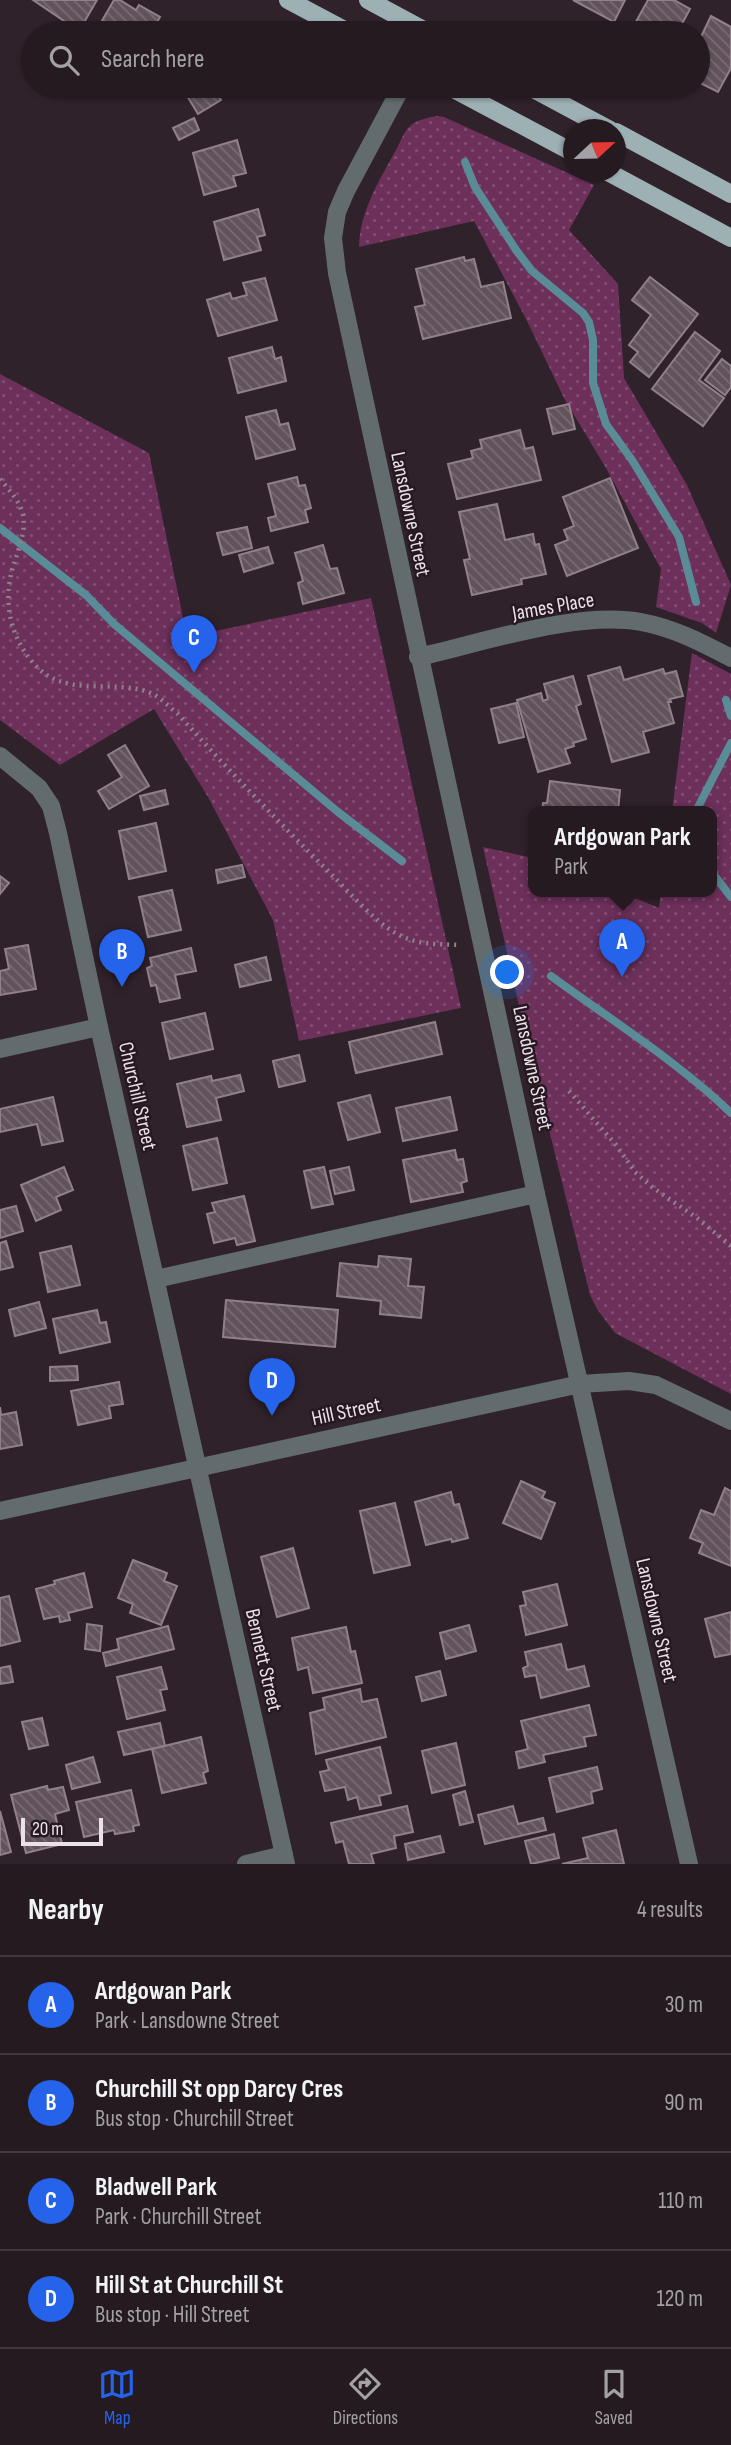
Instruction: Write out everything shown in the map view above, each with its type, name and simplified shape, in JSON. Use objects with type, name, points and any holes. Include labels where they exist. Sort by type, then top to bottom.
[{"type":"main road","points":[[288,0],[327,21]]},
{"type":"main road","points":[[368,0],[407,21]]},
{"type":"main road","points":[[470,98],[563,148]]},
{"type":"main road","points":[[550,98],[590,119]]},
{"type":"main road","points":[[626,138],[731,194]]},
{"type":"main road","points":[[626,182],[731,238]]},
{"type":"street","name":"Lansdowne Street","points":[[396,98],[337,212],[333,237],[337,273],[536,1194],[690,1864]]},
{"type":"street","name":"James Place","points":[[418,657],[565,624],[615,619],[670,629],[731,658]]},
{"type":"street","name":"Churchill Street","points":[[0,756],[39,788],[51,806],[197,1467]]},
{"type":"street","points":[[0,1049],[99,1027]]},
{"type":"street","points":[[156,1279],[536,1194]]},
{"type":"street","name":"Hill Street","points":[[0,1511],[580,1384],[629,1381],[656,1385],[731,1421]]},
{"type":"street","name":"Bennett Street","points":[[197,1467],[285,1859]]},
{"type":"street","points":[[246,1864],[285,1859]]},
{"type":"path","points":[[0,479],[19,504],[23,516],[20,549],[8,583],[10,619],[26,656],[39,670],[70,684],[149,692],[178,714],[281,824],[396,934],[434,945],[483,942]]},
{"type":"path","points":[[569,1091],[616,1145],[635,1172],[731,1247]]},
{"type":"shaded area","points":[[444,117],[563,171],[563,182],[587,182],[594,185],[569,230],[618,284],[624,378],[687,485],[731,585],[716,633],[702,623],[656,607],[661,569],[565,400],[474,221],[359,247],[363,221],[377,185],[408,128],[422,120]]},
{"type":"shaded area","points":[[0,374],[149,453],[187,637],[371,598],[461,1008],[299,1041],[273,920],[208,797],[154,709],[60,765],[0,720]]},
{"type":"shaded area","points":[[692,653],[731,674],[731,1394],[615,1333],[590,1295],[528,1045],[483,847],[528,857],[528,897],[632,897],[659,908],[660,897],[717,897],[717,806],[673,806]]},
{"type":"building","points":[[33,0],[97,0],[85,21],[64,21]]},
{"type":"building","points":[[114,0],[120,0],[136,10],[139,5],[160,17],[158,21],[102,21]]},
{"type":"building","points":[[573,0],[625,0],[612,21]]},
{"type":"building","points":[[648,0],[674,0],[690,9],[684,21],[636,21]]},
{"type":"building","points":[[711,16],[731,27],[731,68],[718,92],[710,88],[709,21]]},
{"type":"building","points":[[188,98],[220,98],[221,100],[198,114]]},
{"type":"building","points":[[194,118],[199,130],[179,140],[173,128]]},
{"type":"building","points":[[237,140],[246,173],[233,176],[236,186],[204,195],[193,153]]},
{"type":"building","points":[[258,209],[265,235],[257,237],[261,250],[224,260],[214,222]]},
{"type":"building","points":[[464,257],[465,261],[474,259],[481,287],[503,282],[511,318],[423,339],[415,307],[425,305],[416,269]]},
{"type":"building","points":[[650,277],[698,314],[649,377],[630,362],[638,352],[629,345],[651,315],[632,300]]},
{"type":"building","points":[[265,278],[277,320],[218,336],[207,300],[230,293],[232,299],[247,295],[243,283]]},
{"type":"building","points":[[695,332],[720,351],[699,380],[724,398],[703,426],[652,389]]},
{"type":"building","points":[[272,347],[275,359],[281,357],[286,381],[238,393],[229,358]]},
{"type":"building","points":[[722,359],[731,366],[731,387],[725,395],[705,380]]},
{"type":"building","points":[[569,404],[575,429],[553,434],[547,409]]},
{"type":"building","points":[[276,410],[280,425],[288,423],[295,449],[256,459],[246,417]]},
{"type":"building","points":[[520,430],[525,449],[533,447],[541,480],[457,499],[448,464],[473,458],[471,451],[482,448],[480,440]]},
{"type":"building","points":[[297,477],[299,486],[305,485],[311,508],[305,510],[308,522],[271,531],[268,518],[276,516],[268,484]]},
{"type":"building","points":[[610,478],[638,548],[567,576],[555,545],[568,540],[564,530],[574,526],[563,497]]},
{"type":"building","points":[[497,504],[505,540],[533,534],[535,545],[539,544],[546,574],[521,579],[522,584],[472,595],[464,560],[470,559],[459,512]]},
{"type":"building","points":[[247,527],[252,548],[223,555],[217,533]]},
{"type":"building","points":[[323,545],[330,569],[337,568],[344,593],[303,604],[298,583],[303,581],[295,553]]},
{"type":"building","points":[[268,547],[273,563],[244,572],[239,555]]},
{"type":"building","points":[[620,667],[624,680],[663,669],[665,674],[676,671],[683,696],[668,702],[674,723],[643,732],[649,752],[612,762],[588,676]]},
{"type":"building","points":[[573,676],[581,704],[576,706],[586,739],[565,749],[570,763],[538,772],[517,700],[541,693],[543,701],[548,699],[544,684]]},
{"type":"building","points":[[516,703],[524,737],[499,743],[491,709]]},
{"type":"building","points":[[125,745],[149,786],[109,809],[98,791],[122,777],[108,755]]},
{"type":"building","points":[[550,781],[620,790],[618,806],[543,806],[543,803],[547,803]]},
{"type":"building","points":[[165,790],[168,804],[144,810],[140,796]]},
{"type":"building","points":[[156,823],[166,871],[129,879],[119,831]]},
{"type":"building","points":[[242,865],[245,877],[218,883],[216,870]]},
{"type":"building","points":[[0,876],[9,883],[0,894]]},
{"type":"building","points":[[172,890],[181,930],[148,937],[139,897]]},
{"type":"building","points":[[28,945],[36,989],[0,995],[0,971],[9,969],[5,949]]},
{"type":"building","points":[[191,948],[196,971],[175,975],[180,998],[160,1002],[156,985],[151,986],[147,968],[152,966],[150,958]]},
{"type":"building","points":[[266,957],[271,980],[240,987],[235,965]]},
{"type":"building","points":[[205,1013],[213,1049],[170,1059],[162,1023]]},
{"type":"building","points":[[435,1022],[442,1054],[356,1073],[349,1042]]},
{"type":"building","points":[[299,1055],[305,1081],[279,1087],[273,1061]]},
{"type":"building","points":[[240,1075],[244,1091],[216,1098],[221,1120],[187,1127],[177,1084],[211,1076],[212,1081]]},
{"type":"building","points":[[370,1095],[380,1132],[348,1140],[338,1103]]},
{"type":"building","points":[[53,1097],[63,1141],[42,1145],[37,1124],[0,1132],[0,1109]]},
{"type":"building","points":[[450,1097],[457,1130],[403,1141],[396,1108]]},
{"type":"building","points":[[217,1138],[227,1183],[193,1190],[183,1146]]},
{"type":"building","points":[[455,1150],[457,1160],[463,1159],[467,1181],[461,1183],[463,1192],[411,1202],[403,1160]]},
{"type":"building","points":[[64,1167],[73,1190],[56,1197],[61,1210],[36,1221],[21,1185]]},
{"type":"building","points":[[324,1167],[333,1204],[312,1208],[304,1171]]},
{"type":"building","points":[[349,1167],[354,1190],[335,1194],[330,1171]]},
{"type":"building","points":[[244,1196],[255,1241],[237,1245],[235,1238],[214,1243],[207,1214],[215,1212],[212,1203]]},
{"type":"building","points":[[16,1206],[23,1231],[0,1238],[0,1210]]},
{"type":"building","points":[[6,1241],[13,1267],[0,1270],[0,1243]]},
{"type":"building","points":[[71,1246],[80,1285],[48,1292],[40,1253]]},
{"type":"building","points":[[379,1256],[411,1259],[408,1286],[424,1287],[421,1318],[380,1314],[381,1301],[337,1296],[340,1263],[378,1267]]},
{"type":"building","points":[[226,1300],[338,1310],[335,1347],[223,1337]]},
{"type":"building","points":[[39,1302],[46,1328],[15,1336],[9,1310]]},
{"type":"building","points":[[97,1310],[100,1323],[106,1322],[110,1342],[60,1353],[53,1319]]},
{"type":"building","points":[[77,1366],[78,1380],[50,1381],[50,1367]]},
{"type":"building","points":[[119,1382],[123,1404],[109,1406],[111,1418],[78,1425],[71,1391]]},
{"type":"building","points":[[0,1407],[1,1415],[16,1412],[22,1445],[0,1449]]},
{"type":"building","points":[[521,1481],[545,1492],[542,1498],[555,1503],[541,1539],[503,1523]]},
{"type":"building","points":[[725,1488],[731,1491],[731,1566],[699,1553],[703,1543],[690,1538],[701,1510],[714,1515]]},
{"type":"building","points":[[451,1492],[454,1505],[459,1504],[468,1538],[426,1545],[415,1502]]},
{"type":"building","points":[[395,1503],[410,1565],[374,1573],[360,1511]]},
{"type":"building","points":[[293,1548],[309,1608],[277,1617],[261,1557]]},
{"type":"building","points":[[133,1560],[167,1573],[164,1581],[177,1586],[161,1625],[130,1613],[133,1604],[118,1598]]},
{"type":"building","points":[[84,1573],[92,1607],[68,1613],[70,1620],[60,1622],[59,1616],[44,1619],[36,1589]]},
{"type":"building","points":[[557,1584],[567,1625],[526,1635],[520,1606],[526,1605],[523,1592]]},
{"type":"building","points":[[9,1596],[20,1641],[0,1646],[0,1598]]},
{"type":"building","points":[[731,1612],[731,1654],[715,1657],[705,1619]]},
{"type":"building","points":[[87,1624],[102,1626],[100,1651],[85,1649]]},
{"type":"building","points":[[469,1625],[476,1651],[446,1659],[440,1633]]},
{"type":"building","points":[[168,1626],[174,1649],[106,1666],[103,1653],[119,1649],[117,1639]]},
{"type":"building","points":[[346,1627],[362,1683],[313,1693],[308,1667],[298,1670],[292,1638]]},
{"type":"building","points":[[561,1644],[567,1670],[584,1666],[589,1686],[541,1698],[536,1675],[525,1677],[523,1668],[528,1666],[525,1652]]},
{"type":"building","points":[[10,1666],[13,1682],[0,1684],[0,1668]]},
{"type":"building","points":[[161,1667],[167,1689],[160,1690],[165,1710],[127,1719],[117,1677]]},
{"type":"building","points":[[440,1671],[446,1695],[422,1701],[416,1677]]},
{"type":"building","points":[[360,1689],[362,1702],[377,1699],[386,1737],[316,1754],[310,1713],[325,1709],[323,1698]]},
{"type":"building","points":[[589,1705],[596,1735],[584,1737],[586,1746],[543,1755],[545,1762],[519,1768],[516,1752],[528,1749],[521,1721]]},
{"type":"building","points":[[42,1718],[48,1745],[29,1749],[22,1722]]},
{"type":"building","points":[[160,1723],[165,1746],[124,1755],[118,1732]]},
{"type":"building","points":[[201,1737],[208,1771],[203,1773],[206,1783],[162,1793],[152,1749]]},
{"type":"building","points":[[456,1743],[465,1785],[432,1793],[422,1751]]},
{"type":"building","points":[[380,1747],[391,1793],[379,1796],[381,1805],[360,1809],[357,1797],[348,1800],[345,1787],[325,1791],[320,1772],[329,1770],[326,1760]]},
{"type":"building","points":[[93,1757],[100,1782],[72,1789],[66,1765]]},
{"type":"building","points":[[597,1767],[602,1789],[591,1792],[593,1803],[557,1812],[549,1778]]},
{"type":"building","points":[[47,1786],[48,1790],[63,1787],[69,1810],[55,1814],[62,1844],[26,1853],[11,1795]]},
{"type":"building","points":[[131,1790],[139,1825],[133,1826],[134,1831],[115,1834],[114,1830],[84,1837],[76,1802]]},
{"type":"building","points":[[465,1791],[473,1822],[460,1825],[453,1795]]},
{"type":"building","points":[[407,1806],[413,1832],[394,1836],[396,1848],[371,1854],[374,1864],[349,1864],[343,1841],[336,1843],[331,1823]]},
{"type":"building","points":[[513,1806],[518,1824],[543,1818],[546,1830],[485,1844],[478,1815]]},
{"type":"building","points":[[0,1811],[11,1852],[0,1855]]},
{"type":"building","points":[[616,1830],[624,1864],[562,1864],[588,1858],[583,1838]]},
{"type":"building","points":[[554,1834],[559,1858],[531,1864],[525,1841]]},
{"type":"building","points":[[440,1836],[444,1852],[408,1860],[405,1844]]},
{"type":"waterway","points":[[465,162],[475,187],[532,271],[583,313],[589,322],[593,340],[593,383],[606,424],[632,460],[679,537],[696,602]]},
{"type":"waterway","points":[[0,528],[86,595],[114,624],[338,812],[402,861]]},
{"type":"waterway","points":[[726,700],[731,716]]},
{"type":"waterway","points":[[699,806],[731,743]]},
{"type":"waterway","points":[[717,879],[731,897]]},
{"type":"waterway","points":[[551,976],[666,1058],[731,1113]]},
{"type":"place","name":"Bladwell Park","points":[[194,673]]},
{"type":"place","name":"Ardgowan Park","points":[[622,977]]},
{"type":"place","name":"Churchill St opp Darcy Cres","points":[[122,987]]},
{"type":"place","name":"Hill St at Churchill St","points":[[272,1416]]}]
